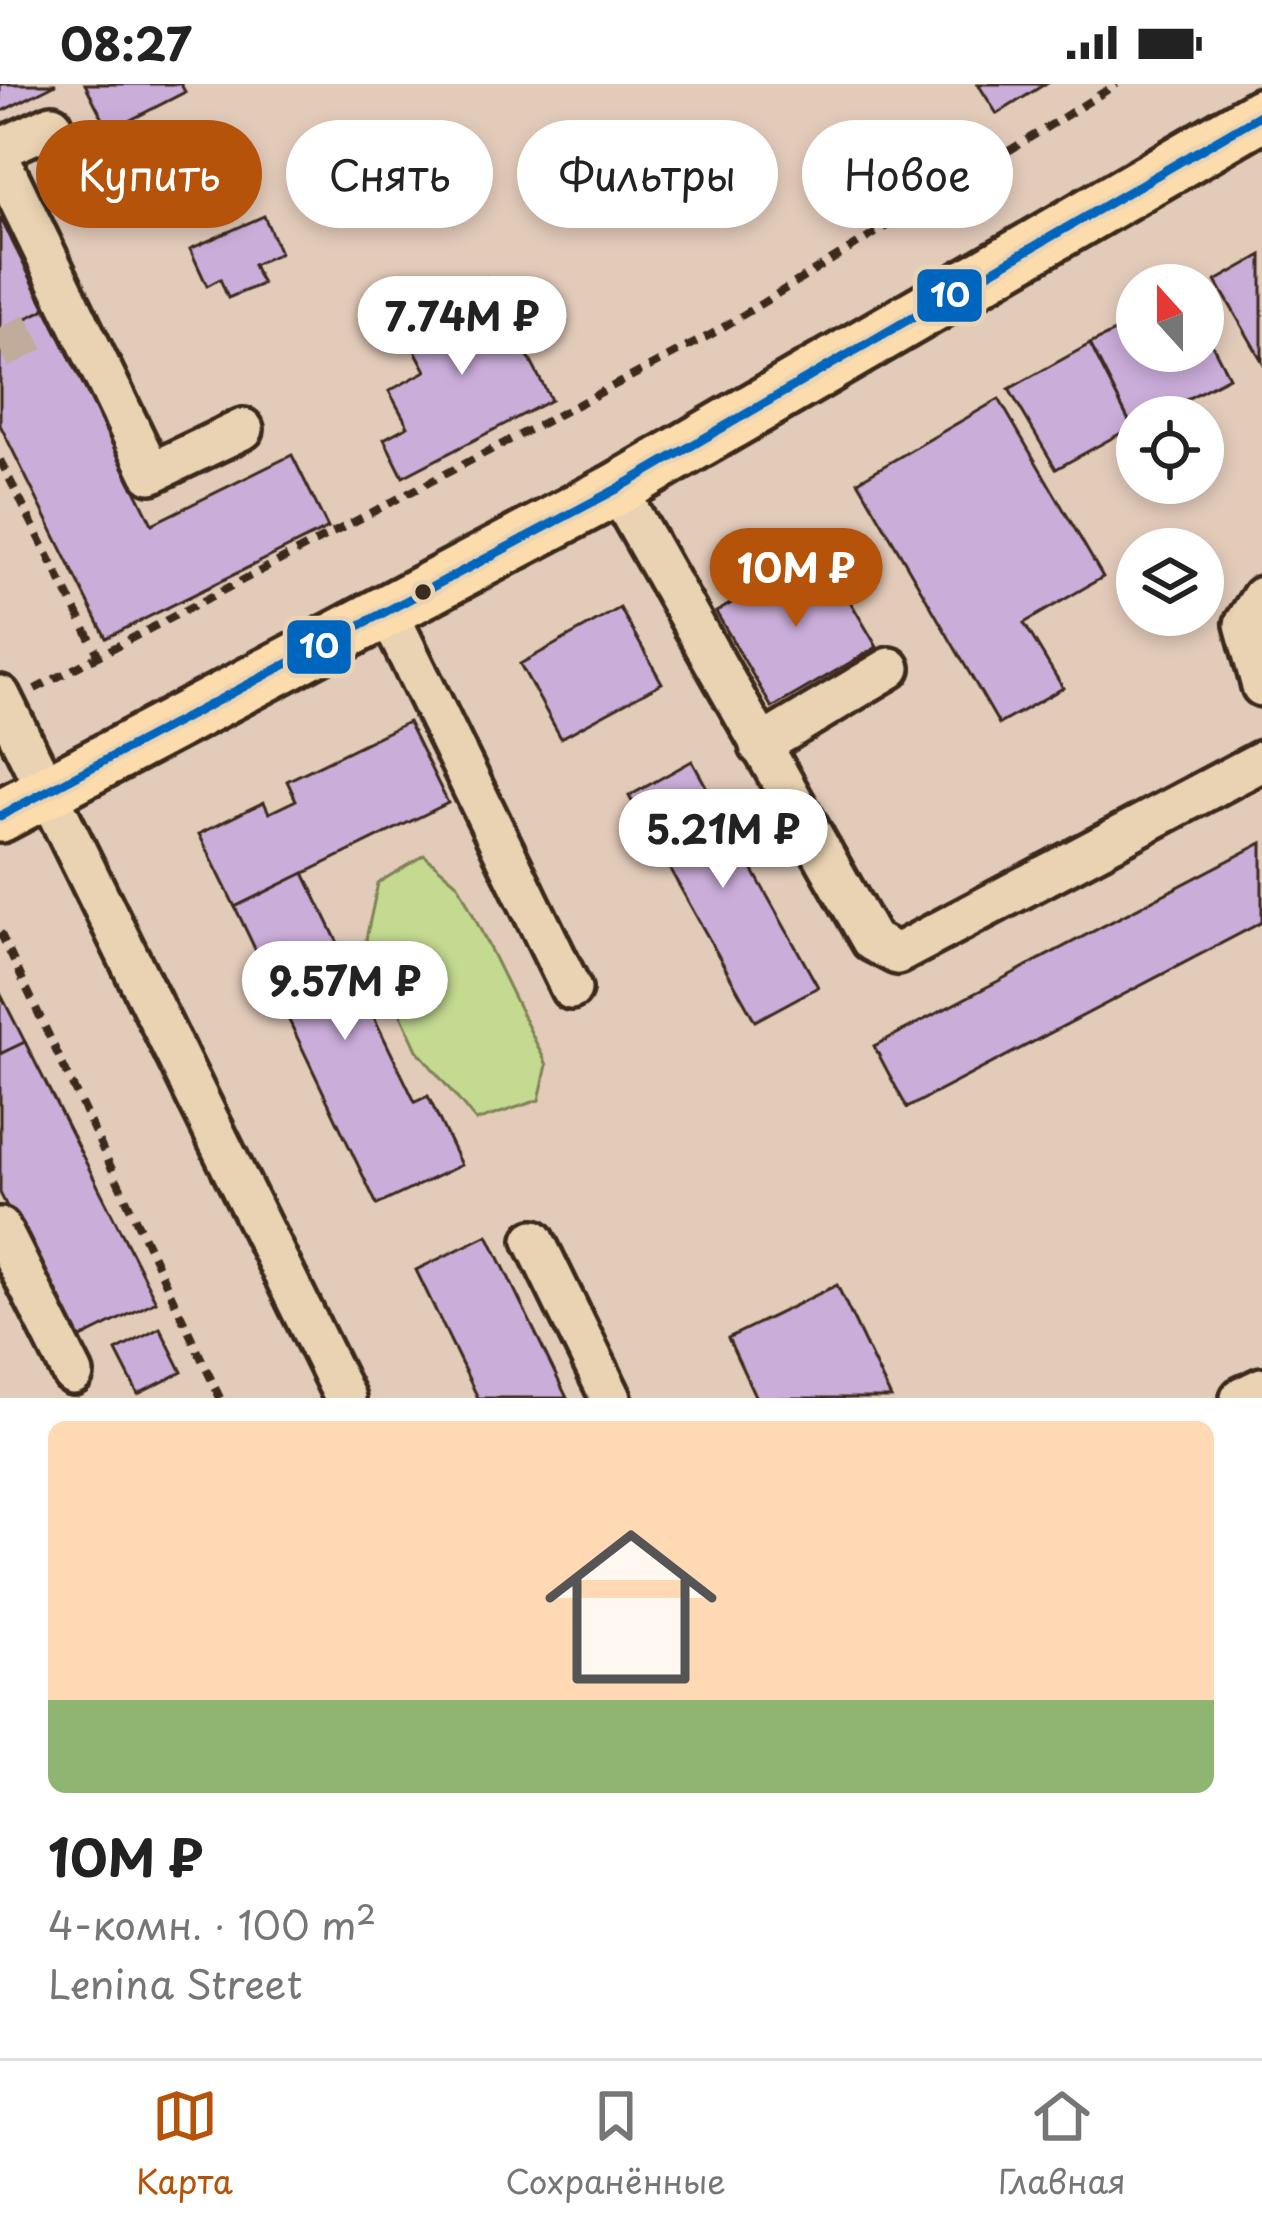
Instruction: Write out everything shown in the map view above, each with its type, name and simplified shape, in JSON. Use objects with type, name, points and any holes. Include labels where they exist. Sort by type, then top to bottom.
[{"type":"main road","points":[[0,816],[617,489],[1262,113]]},
{"type":"street","points":[[0,149],[36,132]]},
{"type":"street","points":[[0,160],[62,318],[151,473],[243,429]]},
{"type":"street","points":[[617,489],[872,941],[898,954],[1262,760]]},
{"type":"street","points":[[1262,597],[1245,624],[1262,686]]},
{"type":"street","points":[[388,613],[571,988]]},
{"type":"street","points":[[760,746],[890,668]]},
{"type":"street","points":[[2,700],[345,1398]]},
{"type":"street","points":[[0,1228],[74,1374]]},
{"type":"street","points":[[534,1240],[610,1398]]},
{"type":"street","points":[[1241,1398],[1262,1388]]},
{"type":"path","points":[[2,700],[99,656],[712,334],[1117,84]]},
{"type":"path","points":[[0,460],[99,656]]},
{"type":"path","points":[[0,932],[220,1398]]},
{"type":"green space","points":[[424,855],[458,884],[547,1065],[539,1100],[476,1121],[417,1050],[366,939],[378,883]]},
{"type":"building","points":[[0,84],[56,84],[0,112]]},
{"type":"building","points":[[85,84],[181,84],[185,92],[130,120],[103,120]]},
{"type":"building","points":[[978,84],[1045,84],[997,114]]},
{"type":"building","points":[[0,217],[46,309],[0,331]]},
{"type":"building","points":[[262,217],[280,253],[253,265],[262,284],[228,298],[220,279],[207,286],[190,249],[237,228],[262,228]]},
{"type":"building","points":[[1262,255],[1262,361],[1224,295],[1224,276]]},
{"type":"building","points":[[487,277],[551,400],[403,477],[384,439],[408,426],[389,391],[426,371],[400,322]]},
{"type":"building","points":[[46,309],[152,524],[292,455],[328,528],[106,638],[0,425],[0,331]]},
{"type":"building","points":[[1116,331],[1116,372],[1224,372],[1224,367],[1229,377],[1192,396],[1116,396],[1090,344]]},
{"type":"building","points":[[1090,344],[1116,396],[1116,436],[1056,469],[1009,389]]},
{"type":"building","points":[[999,399],[1103,577],[1024,623],[1063,688],[999,724],[858,481]]},
{"type":"building","points":[[821,552],[877,647],[772,708],[716,612]]},
{"type":"building","points":[[620,608],[662,683],[561,738],[520,664]]},
{"type":"building","points":[[408,722],[448,803],[235,907],[199,834],[264,802],[269,813],[296,800],[287,781]]},
{"type":"building","points":[[692,761],[818,987],[755,1021],[629,796]]},
{"type":"building","points":[[1262,843],[1262,922],[907,1108],[874,1046]]},
{"type":"building","points":[[304,873],[415,1102],[428,1096],[461,1165],[377,1205],[235,907]]},
{"type":"building","points":[[0,993],[25,1042],[0,1054]]},
{"type":"building","points":[[25,1042],[156,1301],[75,1341],[0,1193],[0,1054]]},
{"type":"building","points":[[488,1235],[567,1398],[478,1398],[416,1270]]},
{"type":"building","points":[[837,1285],[891,1398],[756,1398],[728,1338]]},
{"type":"building","points":[[160,1328],[182,1372],[138,1394],[116,1351]]},
{"type":"tunnel","points":[[0,350],[51,323]]},
{"type":"transit line","name":"10","points":[[0,816],[617,489],[1262,114]]}]
